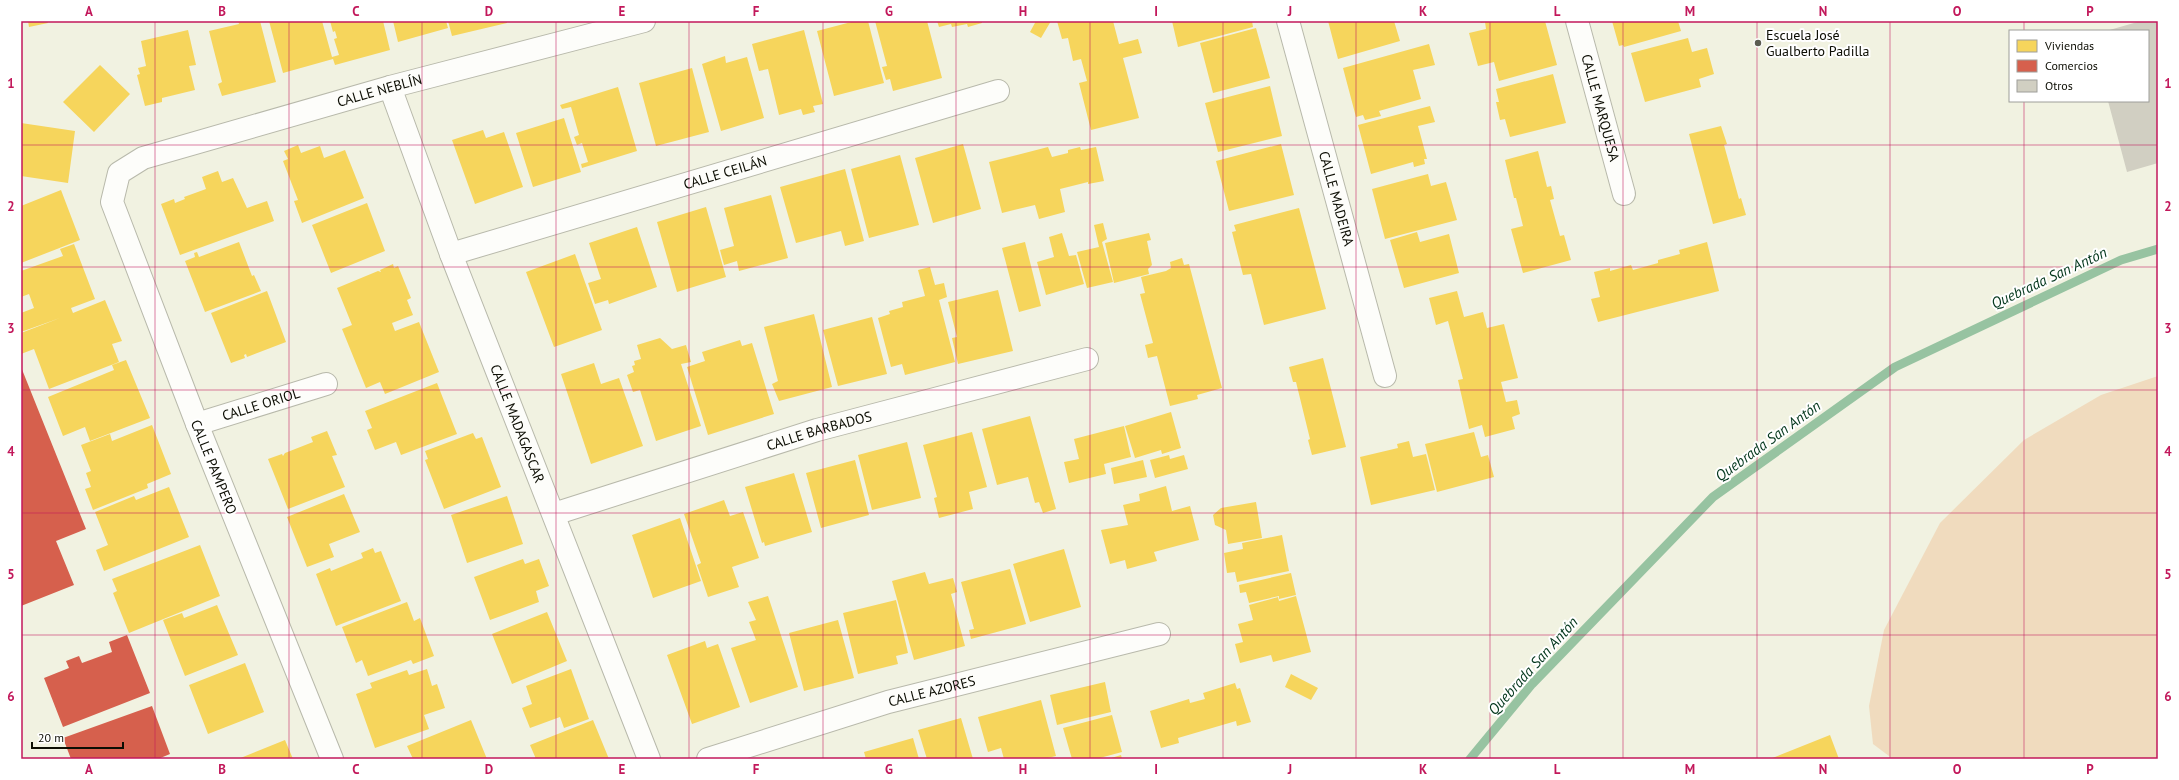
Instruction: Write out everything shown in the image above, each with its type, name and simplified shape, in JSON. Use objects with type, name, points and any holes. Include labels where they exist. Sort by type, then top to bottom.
[{"type":"street","name":"CALLE NEBLÍN","points":[[119,173],[142,158],[390,87],[644,21]]},
{"type":"street","name":"CALLE MADEIRA","points":[[1288,21],[1385,376]]},
{"type":"street","name":"CALLE MARQUESA","points":[[1577,21],[1624,194]]},
{"type":"street","name":"CALLE MADAGASCAR","points":[[390,87],[452,254],[649,759]]},
{"type":"street","name":"CALLE CEILÁN","points":[[452,254],[998,91]]},
{"type":"street","name":"CALLE PAMPERO","points":[[119,173],[112,202],[197,424],[332,759]]},
{"type":"street","name":"CALLE BARBADOS","points":[[554,514],[817,430],[1087,359]]},
{"type":"street","name":"CALLE ORIOL","points":[[197,424],[326,384]]},
{"type":"street","name":"CALLE AZORES","points":[[708,759],[888,702],[1159,634]]},
{"type":"shaded area","points":[[2158,376],[2158,759],[1893,759],[1873,744],[1869,706],[1884,630],[1940,523],[2024,440],[2101,395]]},
{"type":"building: Viviendas","points":[[28,21],[47,21],[48,23],[29,27]]},
{"type":"building: Viviendas","points":[[238,21],[260,21],[276,82],[222,96],[218,84],[222,82],[209,31],[239,24]]},
{"type":"building: Viviendas","points":[[269,21],[322,21],[332,57],[339,55],[334,39],[337,38],[335,31],[333,32],[330,21],[383,21],[390,50],[335,65],[333,59],[283,73]]},
{"type":"building: Viviendas","points":[[393,21],[446,21],[448,28],[398,42]]},
{"type":"building: Viviendas","points":[[448,21],[507,21],[507,23],[452,36]]},
{"type":"building: Viviendas","points":[[855,21],[868,21],[884,83],[834,96],[817,31]]},
{"type":"building: Viviendas","points":[[875,21],[927,21],[942,78],[893,91],[890,79],[886,80],[882,67],[887,66]]},
{"type":"building: Viviendas","points":[[937,21],[982,21],[982,23],[968,27],[967,24],[952,27],[951,24],[939,27]]},
{"type":"building: Viviendas","points":[[1036,21],[1051,21],[1041,38],[1030,32]]},
{"type":"building: Viviendas","points":[[1057,21],[1113,21],[1119,44],[1138,39],[1142,53],[1123,58],[1139,118],[1091,130],[1079,83],[1087,81],[1081,59],[1073,61],[1068,38],[1062,39]]},
{"type":"building: Viviendas","points":[[1172,21],[1252,21],[1253,27],[1178,47]]},
{"type":"building: Viviendas","points":[[1328,21],[1394,21],[1400,41],[1338,59]]},
{"type":"building: Viviendas","points":[[1480,21],[1545,21],[1557,65],[1499,81],[1494,62],[1478,66],[1469,33],[1486,29],[1485,22],[1481,23]]},
{"type":"building: Viviendas","points":[[1612,21],[1678,21],[1681,31],[1624,47],[1623,45],[1619,46]]},
{"type":"building: Viviendas","points":[[1256,28],[1270,78],[1213,93],[1200,43]]},
{"type":"building: Viviendas","points":[[188,30],[196,65],[189,66],[195,90],[162,98],[162,102],[145,106],[137,75],[140,74],[138,68],[146,66],[141,41]]},
{"type":"building: Viviendas","points":[[804,30],[823,104],[813,106],[815,112],[803,115],[801,109],[779,115],[768,69],[759,71],[752,44]]},
{"type":"building: Viviendas","points":[[1688,38],[1692,52],[1707,48],[1714,74],[1699,79],[1701,87],[1645,102],[1631,53]]},
{"type":"building: Viviendas","points":[[1429,44],[1435,65],[1413,70],[1421,99],[1379,111],[1381,116],[1365,120],[1363,115],[1356,117],[1343,68]]},
{"type":"building: Viviendas","points":[[725,56],[726,63],[747,57],[764,118],[721,131],[702,64]]},
{"type":"building: Viviendas","points":[[100,65],[130,94],[94,132],[63,102]]},
{"type":"building: Viviendas","points":[[692,68],[709,132],[656,146],[639,83]]},
{"type":"building: Viviendas","points":[[1553,74],[1566,123],[1510,137],[1505,119],[1500,120],[1496,102],[1499,102],[1496,89]]},
{"type":"building: Viviendas","points":[[1270,86],[1282,136],[1218,152],[1205,103]]},
{"type":"building: Viviendas","points":[[618,87],[637,151],[582,168],[581,164],[588,162],[582,143],[577,145],[574,137],[579,135],[571,107],[562,109],[560,105]]},
{"type":"building: Viviendas","points":[[1430,106],[1435,122],[1418,126],[1427,159],[1424,159],[1425,164],[1414,167],[1413,162],[1371,174],[1358,125]]},
{"type":"building: Viviendas","points":[[564,118],[581,172],[533,187],[516,133]]},
{"type":"building: Viviendas","points":[[21,123],[75,131],[68,183],[21,176]]},
{"type":"building: Viviendas","points":[[1721,126],[1727,144],[1724,145],[1739,199],[1741,198],[1746,215],[1713,224],[1689,134]]},
{"type":"building: Viviendas","points":[[483,130],[486,138],[504,132],[523,187],[475,204],[452,140]]},
{"type":"building: Viviendas","points":[[963,144],[981,209],[933,223],[915,158]]},
{"type":"building: Viviendas","points":[[1281,144],[1294,195],[1229,211],[1216,161]]},
{"type":"building: Viviendas","points":[[298,145],[301,153],[320,146],[324,158],[345,150],[364,198],[302,223],[294,201],[298,200],[283,161],[288,159],[284,151]]},
{"type":"building: Viviendas","points":[[1048,147],[1052,157],[1068,153],[1068,150],[1080,147],[1081,150],[1096,147],[1104,181],[1088,184],[1088,182],[1060,189],[1065,212],[1039,219],[1035,205],[1002,213],[989,162]]},
{"type":"building: Viviendas","points":[[1538,151],[1547,187],[1551,186],[1554,199],[1550,200],[1560,236],[1564,235],[1571,260],[1523,273],[1511,229],[1523,226],[1516,198],[1514,198],[1505,160]]},
{"type":"building: Viviendas","points":[[900,155],[919,225],[869,238],[851,169]]},
{"type":"building: Viviendas","points":[[845,169],[864,241],[845,246],[841,231],[796,243],[780,187]]},
{"type":"building: Viviendas","points":[[218,171],[222,182],[233,178],[247,208],[267,201],[274,221],[180,255],[161,204],[174,199],[175,203],[185,199],[184,197],[206,189],[202,177]]},
{"type":"building: Viviendas","points":[[1428,174],[1431,186],[1446,182],[1457,220],[1385,239],[1372,189]]},
{"type":"building: Viviendas","points":[[61,190],[80,240],[21,263],[21,206]]},
{"type":"building: Viviendas","points":[[771,195],[788,258],[739,271],[737,261],[724,265],[720,250],[734,246],[724,208]]},
{"type":"building: Viviendas","points":[[367,203],[385,251],[331,273],[312,225]]},
{"type":"building: Viviendas","points":[[706,207],[726,277],[677,292],[657,222]]},
{"type":"building: Viviendas","points":[[1299,208],[1326,309],[1264,325],[1251,274],[1243,275],[1232,232],[1236,231],[1234,225]]},
{"type":"building: Viviendas","points":[[1103,223],[1107,239],[1102,242],[1113,282],[1087,288],[1077,252],[1099,247],[1094,225]]},
{"type":"building: Viviendas","points":[[637,227],[657,287],[609,304],[608,300],[595,304],[588,283],[601,279],[589,243]]},
{"type":"building: Viviendas","points":[[1417,232],[1420,242],[1449,234],[1459,273],[1404,288],[1390,240]]},
{"type":"building: Viviendas","points":[[1062,233],[1069,256],[1076,255],[1084,284],[1046,295],[1037,262],[1054,257],[1049,237]]},
{"type":"building: Viviendas","points":[[1149,233],[1151,240],[1147,241],[1152,265],[1148,269],[1149,274],[1114,283],[1105,243]]},
{"type":"building: Viviendas","points":[[239,242],[252,276],[254,275],[261,291],[205,312],[185,261],[195,257],[194,253],[197,252],[199,257]]},
{"type":"building: Viviendas","points":[[1025,242],[1041,306],[1019,312],[1002,248]]},
{"type":"building: Viviendas","points":[[1707,242],[1719,291],[1598,322],[1591,299],[1600,297],[1594,272],[1610,268],[1610,271],[1631,265],[1633,270],[1658,263],[1658,260],[1680,254],[1679,250]]},
{"type":"building: Viviendas","points":[[74,244],[95,299],[71,308],[73,313],[105,300],[122,341],[112,344],[119,362],[49,389],[34,349],[21,354],[21,333],[60,318],[21,332],[21,313],[34,308],[29,294],[21,297],[21,271],[63,256],[60,249]]},
{"type":"building: Viviendas","points":[[575,254],[602,330],[554,347],[526,272]]},
{"type":"building: Viviendas","points":[[1182,258],[1184,265],[1189,264],[1222,388],[1197,395],[1198,399],[1170,406],[1157,356],[1148,358],[1145,345],[1153,343],[1140,294],[1145,293],[1141,277],[1166,271],[1171,268],[1170,262]]},
{"type":"building: Viviendas","points":[[393,264],[394,268],[398,266],[411,298],[407,300],[413,315],[392,323],[395,331],[419,322],[439,372],[385,394],[380,382],[366,388],[342,329],[352,325],[337,288],[378,271],[381,272],[380,270]]},
{"type":"building: Viviendas","points":[[930,267],[935,285],[944,283],[947,297],[939,300],[955,362],[905,375],[902,364],[891,367],[878,318],[890,314],[889,311],[903,307],[902,302],[925,296],[918,270]]},
{"type":"building: Viviendas","points":[[998,290],[1013,351],[958,364],[952,338],[957,337],[948,302]]},
{"type":"building: Viviendas","points":[[267,291],[286,342],[247,357],[246,354],[244,355],[245,358],[231,363],[211,313]]},
{"type":"building: Viviendas","points":[[1457,291],[1464,317],[1483,312],[1487,328],[1504,324],[1518,378],[1501,382],[1506,402],[1517,400],[1520,414],[1512,417],[1515,429],[1485,437],[1482,425],[1469,429],[1458,380],[1463,379],[1448,321],[1436,325],[1429,298]]},
{"type":"building: Viviendas","points":[[814,314],[832,387],[779,401],[772,384],[778,381],[764,327]]},
{"type":"building: Viviendas","points":[[872,317],[887,374],[838,386],[823,330]]},
{"type":"building: Viviendas","points":[[660,338],[672,349],[686,345],[691,362],[681,364],[701,426],[656,441],[640,390],[633,392],[627,375],[634,372],[632,366],[635,365],[634,361],[641,359],[637,345]]},
{"type":"building: Viviendas","points":[[740,340],[742,346],[752,343],[774,414],[708,435],[687,367],[705,361],[702,352]]},
{"type":"building: Viviendas","points":[[1323,358],[1346,447],[1312,455],[1308,440],[1310,439],[1296,382],[1293,382],[1289,367]]},
{"type":"building: Viviendas","points":[[126,360],[150,418],[90,441],[85,427],[63,436],[48,397],[114,370],[112,365]]},
{"type":"building: Viviendas","points":[[594,363],[601,384],[619,378],[643,446],[591,464],[561,374]]},
{"type":"building: Viviendas","points":[[437,383],[457,434],[401,455],[396,442],[375,450],[367,430],[372,428],[365,411]]},
{"type":"building: Viviendas","points":[[1171,412],[1181,448],[1162,454],[1161,450],[1135,458],[1125,426]]},
{"type":"building: Viviendas","points":[[1030,416],[1056,509],[1043,513],[1039,502],[1035,503],[1028,477],[997,485],[982,429]]},
{"type":"building: Viviendas","points":[[152,425],[171,474],[147,484],[148,488],[93,510],[85,489],[91,487],[86,473],[91,471],[81,445],[110,434],[112,441]]},
{"type":"building: Viviendas","points":[[1124,426],[1131,457],[1104,464],[1106,474],[1069,483],[1064,462],[1079,459],[1074,439]]},
{"type":"building: Viviendas","points":[[327,431],[337,455],[332,456],[345,487],[288,509],[268,459],[282,454],[283,456],[285,453],[313,442],[311,437]]},
{"type":"building: Viviendas","points":[[972,432],[987,487],[969,492],[973,509],[939,518],[934,498],[937,497],[923,445]]},
{"type":"building: Viviendas","points":[[1474,432],[1481,457],[1488,455],[1494,477],[1437,492],[1425,444]]},
{"type":"building: Viviendas","points":[[473,433],[476,439],[482,437],[501,487],[444,509],[425,460],[428,459],[425,451]]},
{"type":"building: Viviendas","points":[[1409,441],[1413,457],[1426,454],[1435,490],[1371,505],[1360,457],[1398,448],[1397,444]]},
{"type":"building: Viviendas","points":[[907,442],[921,498],[872,510],[858,455]]},
{"type":"building: Viviendas","points":[[1169,455],[1170,459],[1184,455],[1188,469],[1155,478],[1150,460]]},
{"type":"building: Viviendas","points":[[855,460],[869,515],[821,528],[806,473]]},
{"type":"building: Viviendas","points":[[1143,460],[1147,477],[1114,484],[1111,468]]},
{"type":"building: Viviendas","points":[[794,473],[812,532],[765,546],[764,542],[762,543],[745,487]]},
{"type":"building: Viviendas","points":[[1166,486],[1172,511],[1190,506],[1199,540],[1154,552],[1157,561],[1127,569],[1125,560],[1110,564],[1101,530],[1128,525],[1123,505],[1140,501],[1139,494]]},
{"type":"building: Viviendas","points":[[169,487],[189,537],[104,571],[96,550],[108,545],[95,512],[134,496],[136,500]]},
{"type":"building: Viviendas","points":[[344,494],[360,532],[329,544],[334,557],[307,567],[287,517]]},
{"type":"building: Viviendas","points":[[507,496],[523,544],[467,563],[451,515]]},
{"type":"building: Viviendas","points":[[724,500],[730,516],[743,512],[759,558],[732,567],[739,587],[708,597],[697,565],[701,563],[684,514]]},
{"type":"building: Viviendas","points":[[1256,502],[1262,538],[1228,544],[1226,530],[1215,525],[1213,515],[1221,508]]},
{"type":"building: Viviendas","points":[[680,518],[701,581],[653,598],[632,535]]},
{"type":"building: Viviendas","points":[[1282,535],[1289,571],[1237,582],[1235,572],[1227,573],[1224,553],[1243,549],[1242,543]]},
{"type":"building: Viviendas","points":[[200,545],[220,596],[129,633],[113,593],[117,591],[112,579]]},
{"type":"building: Viviendas","points":[[373,548],[375,553],[381,551],[401,601],[336,626],[316,574],[330,568],[331,571],[363,558],[361,553]]},
{"type":"building: Viviendas","points":[[1064,549],[1081,607],[1030,622],[1013,564]]},
{"type":"building: Viviendas","points":[[523,559],[525,564],[539,559],[549,586],[536,591],[539,602],[490,620],[474,577]]},
{"type":"building: Viviendas","points":[[1010,569],[1026,624],[971,639],[969,630],[974,629],[961,582]]},
{"type":"building: Viviendas","points":[[925,572],[929,584],[953,578],[957,592],[951,594],[965,646],[914,660],[892,581]]},
{"type":"building: Viviendas","points":[[1291,573],[1296,595],[1279,599],[1279,596],[1249,603],[1246,592],[1240,593],[1239,585]]},
{"type":"building: Viviendas","points":[[768,596],[798,687],[750,703],[731,648],[756,640],[749,622],[756,620],[748,602]]},
{"type":"building: Viviendas","points":[[1296,596],[1311,652],[1273,662],[1271,655],[1240,663],[1235,644],[1243,642],[1238,624],[1253,620],[1249,605],[1278,597],[1279,601]]},
{"type":"building: Viviendas","points":[[896,600],[908,653],[896,656],[898,664],[858,674],[843,613]]},
{"type":"building: Viviendas","points":[[407,602],[414,621],[420,618],[434,656],[413,664],[411,660],[368,676],[362,660],[356,663],[342,627]]},
{"type":"building: Viviendas","points":[[217,605],[238,655],[185,676],[163,620],[182,613],[184,618]]},
{"type":"building: Viviendas","points":[[547,612],[567,661],[512,684],[492,634]]},
{"type":"building: Viviendas","points":[[838,620],[854,678],[804,691],[789,633]]},
{"type":"building: Viviendas","points":[[705,641],[707,648],[718,644],[740,707],[692,724],[667,655]]},
{"type":"building: Viviendas","points":[[245,663],[264,712],[208,734],[189,685]]},
{"type":"building: Viviendas","points":[[427,669],[432,686],[437,684],[445,708],[424,715],[429,729],[375,748],[356,694],[372,688],[370,683],[407,670],[409,675]]},
{"type":"building: Viviendas","points":[[571,669],[589,719],[564,728],[560,717],[530,728],[522,708],[532,704],[526,686]]},
{"type":"building: Viviendas","points":[[1291,674],[1318,688],[1311,700],[1285,687]]},
{"type":"building: Viviendas","points":[[1105,682],[1111,712],[1057,725],[1050,695]]},
{"type":"building: Viviendas","points":[[1235,683],[1237,689],[1240,688],[1251,722],[1237,726],[1236,721],[1178,738],[1179,743],[1161,748],[1150,711],[1189,699],[1190,703],[1205,699],[1203,693]]},
{"type":"building: Viviendas","points":[[1041,700],[1056,756],[1044,759],[1004,759],[1001,748],[988,752],[978,717]]},
{"type":"building: Viviendas","points":[[1112,715],[1122,752],[1096,759],[1072,759],[1063,728]]},
{"type":"building: Viviendas","points":[[961,718],[973,759],[927,759],[918,730]]},
{"type":"building: Viviendas","points":[[471,720],[487,759],[413,759],[407,746]]},
{"type":"building: Viviendas","points":[[593,720],[609,759],[536,759],[530,745]]},
{"type":"building: Viviendas","points":[[1830,735],[1839,759],[1770,759]]},
{"type":"building: Viviendas","points":[[913,738],[919,759],[866,759],[864,752]]},
{"type":"building: Viviendas","points":[[285,740],[293,759],[238,759]]},
{"type":"building: Viviendas","points":[[1121,755],[1122,759],[1108,759]]},
{"type":"building: Comercios","points":[[21,367],[86,529],[56,541],[74,585],[21,606]]},
{"type":"building: Comercios","points":[[127,635],[150,693],[63,727],[44,678],[69,668],[66,661],[79,656],[82,663],[112,652],[109,642]]},
{"type":"building: Comercios","points":[[152,706],[170,754],[158,759],[71,759],[63,738]]},
{"type":"building: Otros","points":[[2141,21],[2158,21],[2158,163],[2127,172],[2108,102],[2149,102],[2149,30],[2110,30]]},
{"type":"waterway","name":"Quebrada San Antón","points":[[1470,759],[1532,684],[1713,497],[1895,367],[2121,260],[2158,249]]},
{"type":"place","name":"Escuela José Gualberto Padilla","points":[[1758,43]]}]
